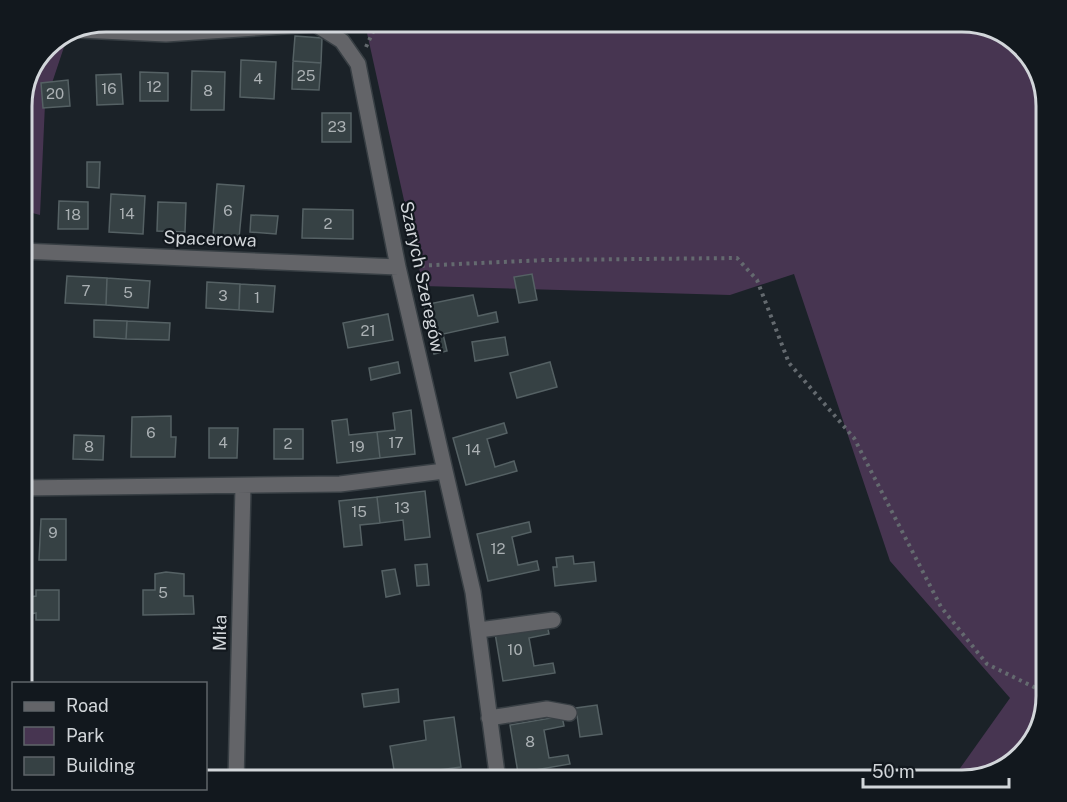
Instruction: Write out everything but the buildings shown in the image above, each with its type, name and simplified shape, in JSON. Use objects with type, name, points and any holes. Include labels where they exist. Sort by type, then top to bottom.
[{"type":"street","name":"Szarych Szeregów","points":[[125,32],[166,34],[196,32]]},
{"type":"street","name":"Szarych Szeregów","points":[[328,32],[342,41],[358,64],[398,267],[473,592],[496,770]]},
{"type":"street","name":"Spacerowa","points":[[32,251],[398,267]]},
{"type":"street","points":[[32,488],[340,484],[444,471]]},
{"type":"street","name":"Miła","points":[[236,770],[243,487]]},
{"type":"street","points":[[478,630],[553,620]]},
{"type":"street","points":[[489,718],[547,709],[569,713]]},
{"type":"path","points":[[358,64],[373,32]]},
{"type":"path","points":[[398,267],[546,260],[737,258],[757,280],[789,363],[854,438],[941,607],[987,664],[1036,688]]},
{"type":"green space","points":[[105,32],[971,32],[999,41],[1017,57],[1032,82],[1036,105],[1036,697],[1032,720],[1026,734],[1010,752],[985,767],[959,770],[1010,698],[890,561],[794,274],[730,295],[423,286],[367,33],[88,34]]},
{"type":"green space","points":[[65,43],[45,104],[40,215],[32,213],[34,86],[44,64]]}]
